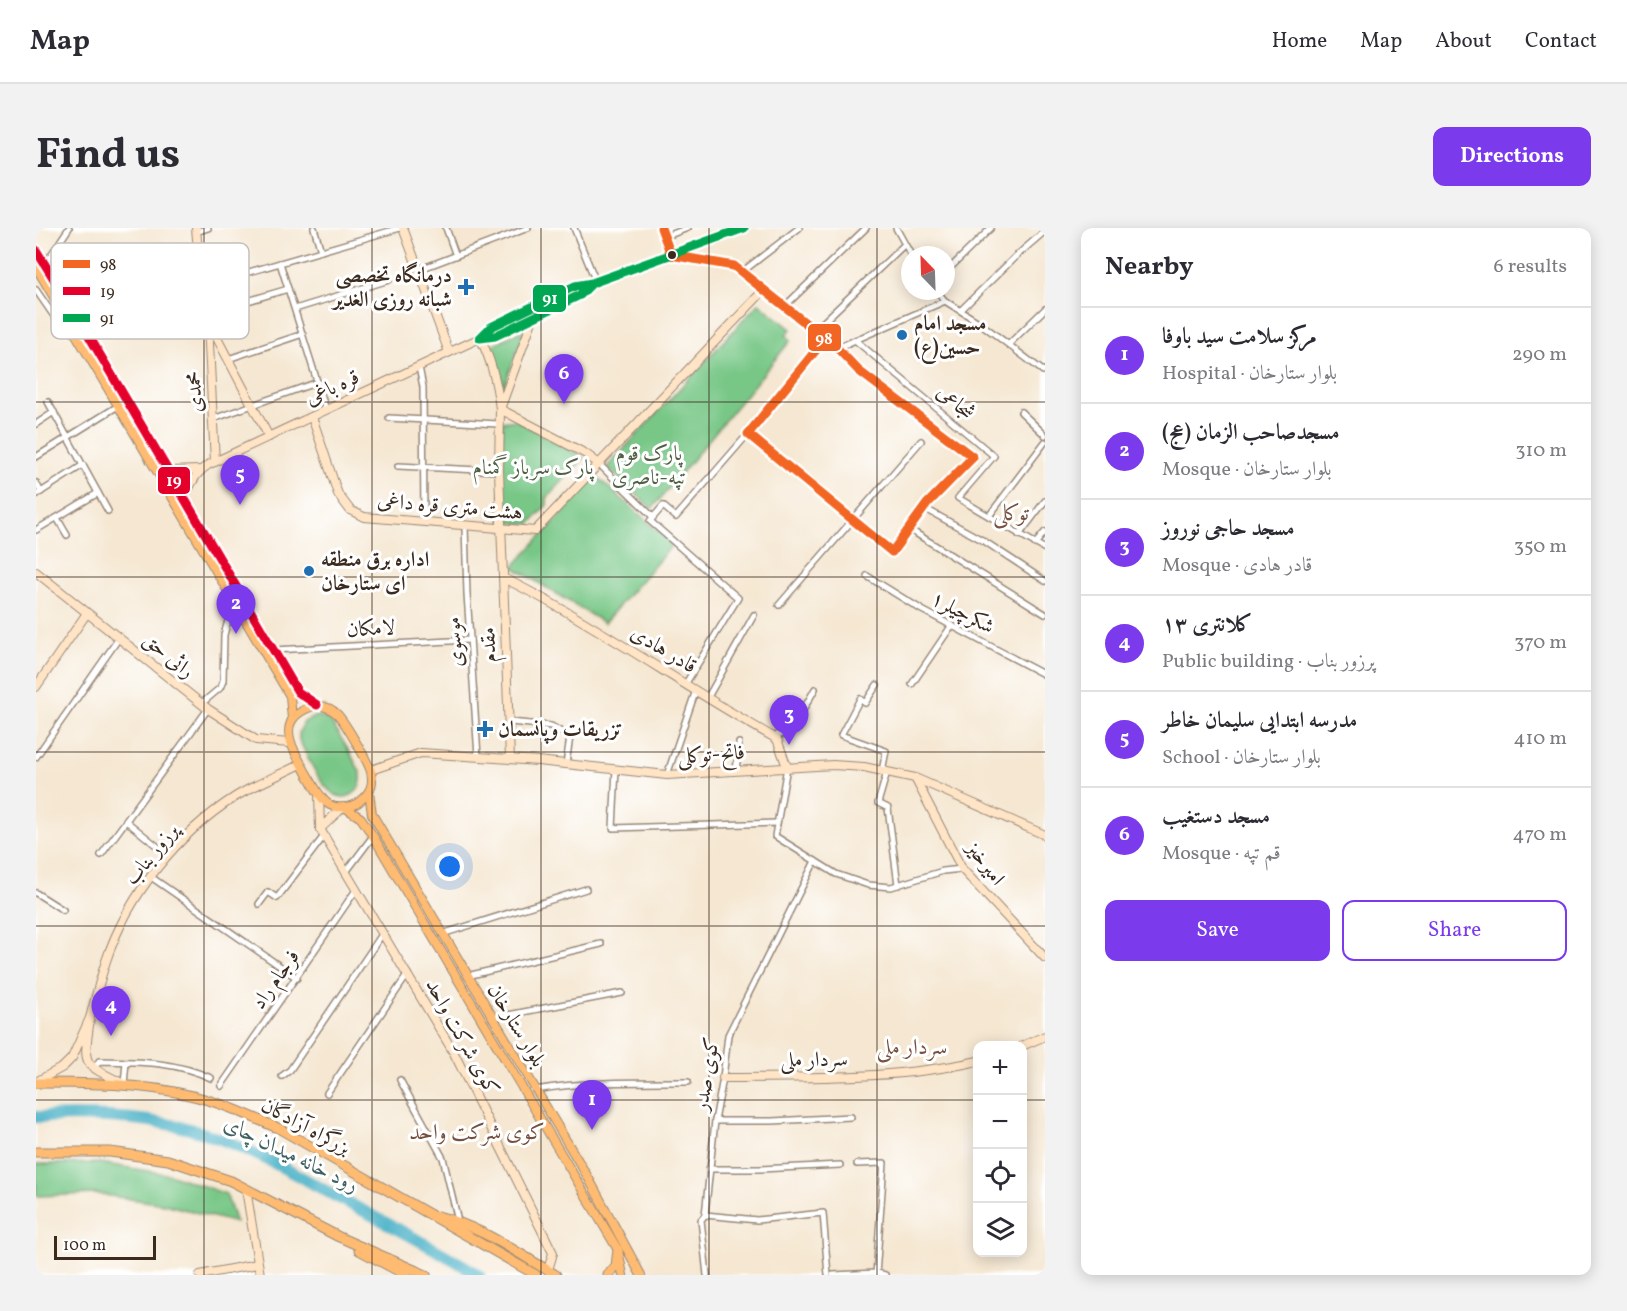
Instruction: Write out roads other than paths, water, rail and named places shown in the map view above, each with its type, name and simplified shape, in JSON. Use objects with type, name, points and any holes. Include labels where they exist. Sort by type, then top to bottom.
[{"type":"highway","name":"بزرگراه آزادگان","points":[[36,1083],[124,1084],[194,1096],[240,1111],[280,1130],[536,1275]]},
{"type":"highway","points":[[36,1152],[110,1152],[168,1160],[231,1182],[339,1237],[426,1275]]},
{"type":"highway","points":[[425,1212],[458,1221],[487,1233],[552,1273]]},
{"type":"highway","points":[[339,1237],[370,1257],[406,1275]]},
{"type":"highway","points":[[608,1275],[616,1266],[618,1250]]},
{"type":"main road","points":[[36,250],[40,266],[51,288]]},
{"type":"main road","points":[[40,266],[51,281]]},
{"type":"main road","points":[[79,339],[290,696],[292,719],[288,731],[289,743],[318,794]]},
{"type":"main road","points":[[90,339],[298,692],[316,705]]},
{"type":"main road","points":[[292,719],[302,709],[316,705],[328,707],[338,714],[370,770]]},
{"type":"main road","name":"بلوار ستارخان","points":[[370,770],[372,781],[369,792],[372,814],[589,1179],[641,1275]]},
{"type":"main road","points":[[343,808],[358,804],[369,792]]},
{"type":"main road","name":"بلوار ستارخان","points":[[318,794],[329,805],[343,808],[360,818],[373,836],[618,1250],[623,1275]]},
{"type":"street","points":[[58,243],[69,228]]},
{"type":"street","points":[[196,230],[208,228]]},
{"type":"street","points":[[314,228],[321,251]]},
{"type":"street","points":[[249,272],[401,228],[449,352]]},
{"type":"street","points":[[446,228],[456,256]]},
{"type":"street","points":[[418,270],[528,228]]},
{"type":"street","points":[[574,228],[594,283]]},
{"type":"street","points":[[661,228],[671,255]]},
{"type":"street","points":[[664,237],[688,228]]},
{"type":"street","points":[[480,338],[491,327],[575,286],[594,283],[744,228]]},
{"type":"street","points":[[741,272],[799,228]]},
{"type":"street","points":[[784,307],[866,228]]},
{"type":"street","points":[[815,330],[904,245],[896,228]]},
{"type":"street","points":[[955,263],[991,228]]},
{"type":"street","points":[[961,310],[1015,256],[1045,231]]},
{"type":"street","points":[[40,266],[51,252]]},
{"type":"street","points":[[671,255],[734,266],[837,348],[859,371],[973,457],[924,508],[892,552],[748,434]]},
{"type":"street","points":[[280,263],[326,410]]},
{"type":"street","points":[[295,309],[389,280]]},
{"type":"street","points":[[480,338],[495,336],[580,295],[594,283]]},
{"type":"street","points":[[249,301],[288,289]]},
{"type":"street","points":[[36,290],[51,312]]},
{"type":"street","name":"هشت متری قره داغی","points":[[312,417],[338,494],[350,510],[364,517],[535,531],[763,291]]},
{"type":"street","points":[[837,348],[945,301],[1044,370]]},
{"type":"street","points":[[1009,344],[1045,309]]},
{"type":"street","points":[[500,409],[534,316]]},
{"type":"street","points":[[228,359],[303,334]]},
{"type":"street","points":[[480,338],[489,355],[498,388],[500,409]]},
{"type":"street","name":"قره باغی","points":[[160,476],[169,471],[200,470],[480,338]]},
{"type":"street","name":"محمدی","points":[[209,339],[215,462]]},
{"type":"street","name":"محمدی","points":[[217,339],[268,437]]},
{"type":"street","points":[[686,683],[738,598],[650,521],[663,506],[676,517],[748,434],[825,339]]},
{"type":"street","name":"شجاعی","points":[[855,340],[994,456],[958,498],[989,516]]},
{"type":"street","points":[[419,367],[423,387],[424,522]]},
{"type":"street","points":[[213,419],[318,382]]},
{"type":"street","points":[[48,402],[108,511]]},
{"type":"street","points":[[36,457],[118,406]]},
{"type":"street","points":[[500,409],[586,454],[653,517]]},
{"type":"street","name":"مقدم","points":[[500,409],[499,471],[510,759]]},
{"type":"street","points":[[36,424],[54,412]]},
{"type":"street","points":[[1021,412],[1045,434]]},
{"type":"street","points":[[389,418],[498,424]]},
{"type":"street","points":[[779,605],[921,441]]},
{"type":"street","points":[[1045,442],[989,516],[1045,549]]},
{"type":"street","points":[[36,483],[39,493],[83,465]]},
{"type":"street","points":[[398,466],[499,471]]},
{"type":"street","points":[[175,502],[184,496],[200,470]]},
{"type":"street","points":[[36,530],[98,493]]},
{"type":"street","points":[[1020,535],[1045,501]]},
{"type":"street","points":[[924,508],[984,541],[1045,581]]},
{"type":"street","points":[[57,518],[67,535]]},
{"type":"street","name":"موسوی","points":[[465,526],[478,756]]},
{"type":"street","points":[[909,529],[1045,614]]},
{"type":"street","points":[[1035,544],[1045,532]]},
{"type":"street","points":[[1035,544],[1045,544]]},
{"type":"street","name":"راثی حق","points":[[36,572],[208,709],[256,740],[289,743]]},
{"type":"street","name":"شکرچیلر۱","points":[[867,576],[922,610],[1045,675]]},
{"type":"street","name":"قادر هادی","points":[[503,578],[533,591],[777,739]]},
{"type":"street","points":[[36,687],[87,613]]},
{"type":"street","points":[[708,697],[754,615]]},
{"type":"street","points":[[201,704],[220,688],[223,681],[224,634],[228,617]]},
{"type":"street","points":[[912,684],[952,625]]},
{"type":"street","points":[[36,757],[119,638]]},
{"type":"street","name":"لامکان","points":[[273,650],[470,640]]},
{"type":"street","points":[[877,684],[865,703],[860,699],[841,735],[886,751],[885,772],[879,803],[888,808],[898,885]]},
{"type":"street","points":[[814,689],[789,735],[778,734],[777,739],[787,767],[774,836],[836,874],[868,885],[891,887],[943,871],[962,869]]},
{"type":"street","points":[[667,775],[696,690]]},
{"type":"street","points":[[101,855],[208,709]]},
{"type":"street","points":[[510,722],[551,726],[570,737],[566,764]]},
{"type":"street","points":[[736,771],[740,743]]},
{"type":"street","name":"فاتح-توکلی","points":[[370,770],[421,753],[478,756],[667,775],[833,765],[864,767],[915,778],[1045,835]]},
{"type":"street","name":"پرزور بناب","points":[[90,1018],[107,959],[125,917],[168,855],[205,819],[236,796],[301,764]]},
{"type":"street","points":[[616,770],[613,828],[777,823]]},
{"type":"street","name":"امیرخیز","points":[[915,778],[962,869],[1045,958]]},
{"type":"street","points":[[318,794],[322,833]]},
{"type":"street","points":[[259,904],[268,892],[277,898],[322,833],[343,808]]},
{"type":"street","points":[[126,821],[168,855]]},
{"type":"street","name":"کوی شرکت واحد","points":[[322,833],[454,1053],[553,1253],[552,1273]]},
{"type":"street","points":[[346,872],[373,836]]},
{"type":"street","name":"کوی صدر","points":[[707,1275],[701,1220],[705,1215],[715,1121],[728,1035],[815,861]]},
{"type":"street","points":[[151,877],[297,978]]},
{"type":"street","points":[[442,934],[586,889]]},
{"type":"street","name":"فرجام راد","points":[[221,1086],[356,890]]},
{"type":"street","points":[[36,893],[63,910]]},
{"type":"street","points":[[282,1076],[290,1070],[383,933]]},
{"type":"street","points":[[467,976],[601,944]]},
{"type":"street","points":[[327,1093],[408,975]]},
{"type":"street","points":[[492,1018],[622,993]]},
{"type":"street","points":[[90,1018],[85,1057],[94,1069],[124,1084],[126,1062]]},
{"type":"street","points":[[36,1083],[63,1067],[72,1058],[90,1018]]},
{"type":"street","points":[[1027,1044],[1045,1036]]},
{"type":"street","points":[[94,1069],[99,1061],[156,1062],[177,1066],[211,1078]]},
{"type":"street","name":"سردار ملی","points":[[723,1078],[880,1075],[941,1069],[973,1062]]},
{"type":"street","points":[[400,1080],[443,1158],[458,1221]]},
{"type":"street","points":[[536,1090],[562,1085],[618,1082],[688,1082]]},
{"type":"street","points":[[715,1121],[851,1117]]},
{"type":"street","points":[[857,1164],[884,1163],[877,1274]]},
{"type":"street","points":[[709,1169],[840,1165]]},
{"type":"street","points":[[246,1190],[260,1275]]},
{"type":"street","points":[[705,1215],[757,1220],[823,1213],[830,1275],[885,1275]]},
{"type":"street","points":[[200,1275],[222,1273],[257,1264]]},
{"type":"waterway","name":"رود خانه میدان چای","points":[[36,1117],[93,1116],[130,1119],[186,1128],[226,1141],[283,1168],[479,1275]]},
{"type":"place","name":"درمانگاه تخصصی شبانه روزی الغدیر","points":[[466,287]]},
{"type":"place","name":"مسجد امام حسین(ع)","points":[[902,335]]},
{"type":"place","name":"مسجد دستغیب","points":[[564,404]]},
{"type":"place","name":"مدرسه ابتدایی سلیمان خاطر","points":[[240,505]]},
{"type":"place","name":"اداره برق منطقه ای ستارخان","points":[[309,571]]},
{"type":"place","name":"مسجدصاحب الزمان (عج)","points":[[236,634]]},
{"type":"place","name":"تزریقات وپانسمان","points":[[485,729]]},
{"type":"place","name":"مسجد حاجی نوروز","points":[[789,745]]},
{"type":"place","name":"کلانتری ۱۳","points":[[111,1036]]},
{"type":"place","name":"مرکز سلامت سید باوفا","points":[[592,1130]]},
{"type":"district","name":"توکلی","points":[[1011,512]]},
{"type":"district","name":"سردار ملی","points":[[912,1046]]},
{"type":"district","name":"کوی شرکت واحد","points":[[477,1131]]},
{"type":"park label","name":"پارک قوم تپه-ناصری","points":[[649,465]]},
{"type":"park label","name":"پارک سرباز گمنام","points":[[533,467]]}]
